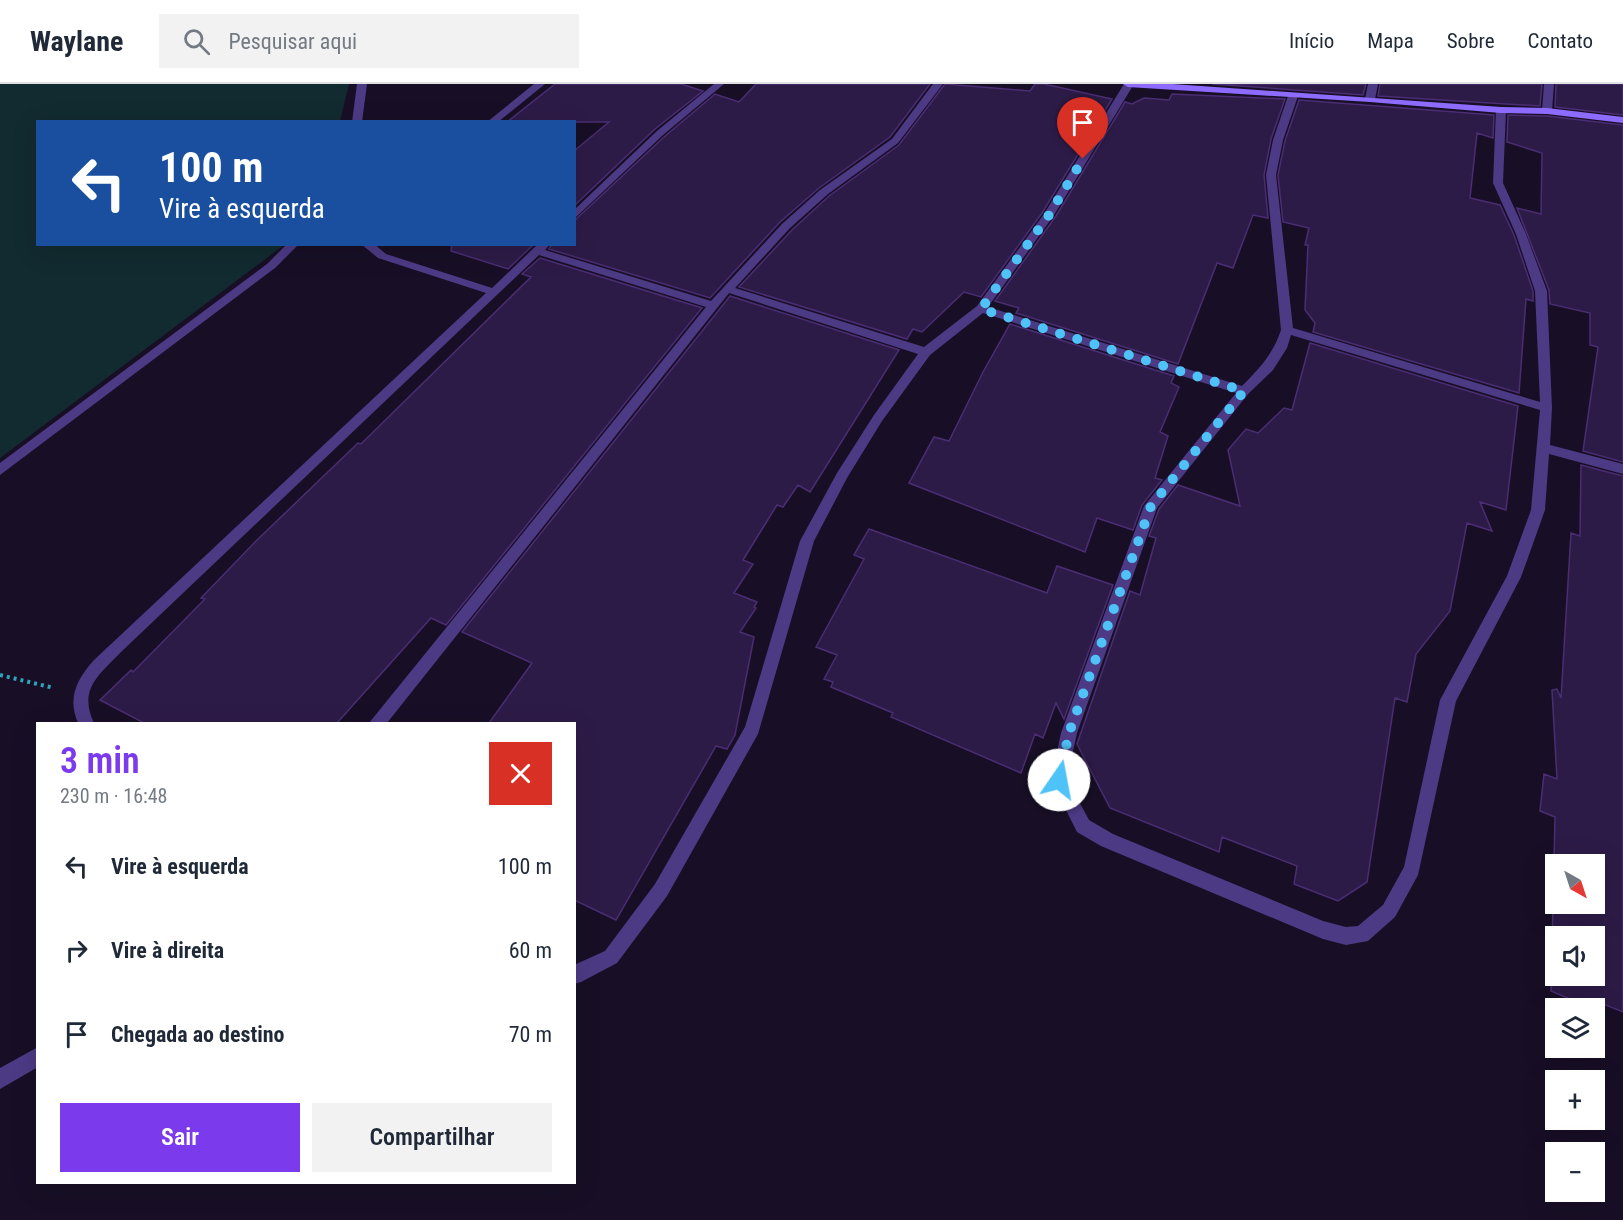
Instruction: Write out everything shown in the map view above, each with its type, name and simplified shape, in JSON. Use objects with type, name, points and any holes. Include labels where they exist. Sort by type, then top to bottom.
[{"type":"street","points":[[357,120],[362,84]]},
{"type":"street","points":[[494,120],[540,84]]},
{"type":"street","points":[[576,214],[660,133],[719,84]]},
{"type":"street","points":[[378,722],[727,289],[786,226],[824,192],[895,141],[938,84]]},
{"type":"street","points":[[576,974],[611,957],[667,880],[752,729],[807,541],[842,476],[878,418],[926,352],[981,309],[1049,215],[1129,84],[1200,86],[1293,96],[1547,111],[1623,120]]},
{"type":"street","points":[[1370,99],[1373,84]]},
{"type":"street","points":[[1547,111],[1549,84]]},
{"type":"street","points":[[1293,96],[1278,140],[1271,175],[1287,330],[1281,348],[1269,367],[1244,391],[1151,506],[1069,733],[1059,780],[1083,826],[1107,840],[1323,930],[1346,936],[1362,935],[1389,911],[1412,869],[1448,700],[1514,577],[1538,510],[1546,408],[1541,291],[1521,234],[1498,183],[1501,110]]},
{"type":"street","points":[[0,470],[271,266],[292,246]]},
{"type":"street","points":[[369,246],[382,256],[494,292]]},
{"type":"street","points":[[85,722],[79,712],[78,694],[93,672],[116,648],[541,248],[714,306]]},
{"type":"street","points":[[727,289],[926,352]]},
{"type":"street","points":[[981,309],[1244,391]]},
{"type":"street","points":[[1287,330],[1546,408]]},
{"type":"street","points":[[1543,448],[1623,469]]},
{"type":"street","points":[[0,1079],[36,1057]]},
{"type":"path","points":[[0,675],[78,694]]},
{"type":"green space","points":[[0,84],[349,84],[340,120],[36,120],[36,246],[283,246],[0,458]]},
{"type":"building","points":[[555,84],[681,84],[703,91],[655,129],[576,204],[576,149],[609,122],[510,120]]},
{"type":"building","points":[[756,84],[930,84],[890,137],[819,188],[780,222],[710,298],[549,249],[551,246],[576,246],[576,219],[664,137],[715,94],[739,102]]},
{"type":"building","points":[[945,84],[1030,91],[1035,84],[1044,84],[1112,99],[1042,213],[981,297],[964,292],[922,332],[913,329],[907,339],[739,287],[792,230],[829,196],[899,145]]},
{"type":"building","points":[[1212,84],[1366,84],[1363,95]]},
{"type":"building","points":[[1380,84],[1542,84],[1540,106],[1378,96]]},
{"type":"building","points":[[1556,84],[1623,84],[1623,115],[1555,107]]},
{"type":"building","points":[[1172,94],[1285,99],[1271,139],[1264,175],[1268,218],[1253,215],[1233,268],[1217,263],[1178,364],[1016,313],[1019,308],[995,301],[1056,216],[1125,102],[1132,104],[1144,98],[1169,100]]},
{"type":"building","points":[[1299,100],[1494,115],[1493,138],[1477,133],[1470,198],[1500,205],[1514,235],[1533,291],[1533,301],[1526,299],[1519,393],[1313,332],[1315,323],[1305,310],[1308,245],[1305,245],[1309,228],[1283,222],[1278,175],[1285,141]]},
{"type":"building","points":[[1508,115],[1547,116],[1623,125],[1623,462],[1583,451],[1598,347],[1590,345],[1590,313],[1550,304],[1549,290],[1517,208],[1541,214],[1542,153],[1507,142]]},
{"type":"building","points":[[452,246],[532,246],[508,269],[451,251]]},
{"type":"building","points":[[540,258],[702,308],[446,625],[431,618],[338,722],[142,722],[100,700],[131,670],[133,672],[205,599],[201,598],[256,541],[358,443],[361,444],[531,277],[522,274]]},
{"type":"building","points":[[730,296],[899,350],[810,492],[798,485],[783,507],[777,505],[743,560],[753,564],[734,593],[757,602],[754,607],[756,608],[740,632],[754,637],[735,735],[727,749],[716,746],[616,920],[576,901],[576,722],[490,722],[532,663],[462,632]]},
{"type":"building","points":[[1010,324],[1174,376],[1171,383],[1179,387],[1160,432],[1168,436],[1155,478],[1162,480],[1142,505],[1133,530],[1097,518],[1085,552],[909,483],[934,437],[949,441]]},
{"type":"building","points":[[1310,343],[1518,406],[1506,510],[1480,502],[1492,531],[1467,523],[1450,611],[1416,654],[1407,702],[1395,698],[1367,882],[1338,901],[1294,884],[1297,866],[1222,837],[1219,852],[1110,808],[1077,744],[1130,591],[1140,595],[1156,538],[1149,536],[1159,509],[1178,485],[1240,506],[1228,450],[1246,429],[1258,433],[1284,408],[1292,410]]},
{"type":"building","points":[[1581,465],[1623,476],[1623,1012],[1605,1005],[1605,998],[1567,998],[1551,991],[1551,986],[1605,986],[1605,926],[1552,926],[1553,914],[1605,914],[1605,854],[1554,854],[1555,817],[1540,811],[1544,774],[1557,779],[1552,690],[1557,689],[1561,698],[1571,533],[1580,536]]},
{"type":"building","points":[[869,529],[1047,593],[1057,566],[1113,585],[1064,719],[1056,703],[1043,738],[1035,734],[1021,773],[891,717],[893,713],[831,687],[833,682],[824,679],[837,655],[816,647],[864,559],[854,555]]},
{"type":"route","points":[[1059,780],[1069,733],[1151,506],[1244,391],[981,309],[1049,215],[1083,159]]}]
